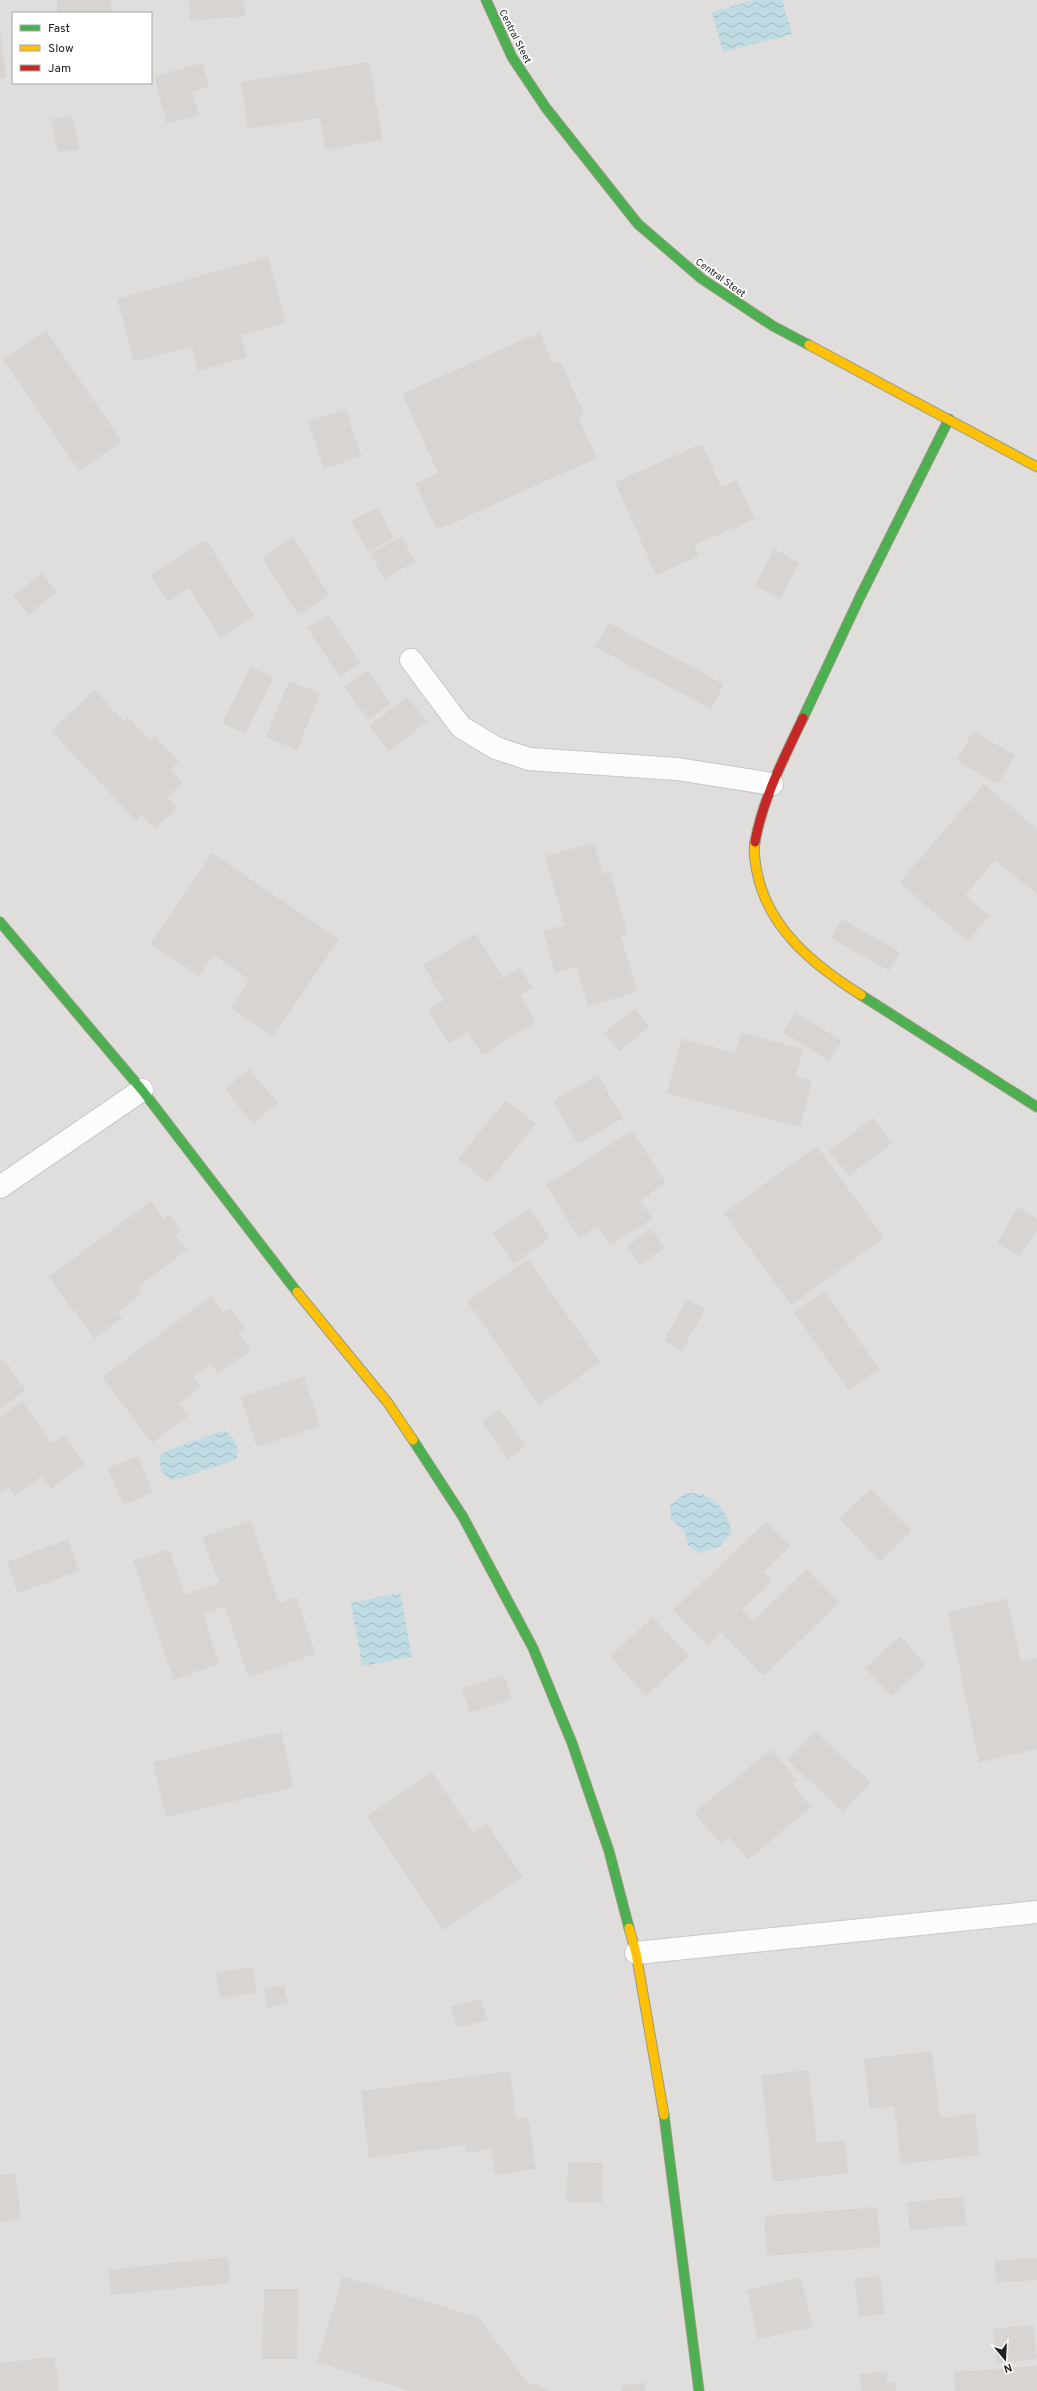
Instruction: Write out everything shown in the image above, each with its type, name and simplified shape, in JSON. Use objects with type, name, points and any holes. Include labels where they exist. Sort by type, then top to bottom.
[{"type":"street","name":"Central Steet","points":[[486,0],[512,57],[546,108],[584,158],[638,224],[702,279],[773,326],[1037,467]]},
{"type":"street","points":[[949,419],[859,598],[772,784],[759,820],[753,853],[759,884],[772,914],[795,945],[837,980],[1037,1107]]},
{"type":"street","points":[[411,660],[461,727],[496,748],[529,759],[677,769],[772,784]]},
{"type":"street","points":[[0,922],[142,1090],[274,1263],[388,1403],[463,1516],[533,1648],[572,1743],[609,1850],[636,1953],[669,2143],[699,2391]]},
{"type":"street","points":[[0,1187],[142,1090]]},
{"type":"street","points":[[636,1953],[1037,1912]]},
{"type":"shaded area","points":[[0,0],[1037,0],[1037,2391],[0,2391]]},
{"type":"water","points":[[754,0],[782,0],[792,34],[723,52],[712,12]]},
{"type":"water","points":[[225,1430],[237,1447],[236,1460],[174,1480],[170,1479],[164,1474],[160,1464],[160,1456],[168,1450]]},
{"type":"water","points":[[685,1493],[704,1495],[711,1498],[722,1508],[732,1532],[720,1546],[699,1553],[688,1546],[683,1530],[671,1520],[670,1505]]},
{"type":"water","points":[[400,1593],[412,1657],[362,1666],[351,1603]]},
{"type":"building","points":[[57,0],[111,0],[112,12],[57,12]]},
{"type":"building","points":[[188,0],[244,0],[245,16],[190,21]]},
{"type":"building","points":[[0,29],[6,77],[0,78]]},
{"type":"building","points":[[370,62],[382,140],[325,150],[320,118],[248,129],[241,82]]},
{"type":"building","points":[[203,63],[209,87],[192,92],[199,115],[167,124],[154,76]]},
{"type":"building","points":[[72,115],[79,149],[58,153],[51,119]]},
{"type":"building","points":[[268,257],[286,323],[241,335],[247,357],[198,371],[192,346],[134,362],[117,299]]},
{"type":"building","points":[[46,330],[122,442],[79,471],[3,359]]},
{"type":"building","points":[[540,332],[553,363],[560,361],[584,414],[578,417],[597,458],[437,530],[415,483],[438,473],[402,394]]},
{"type":"building","points":[[346,409],[361,456],[324,469],[308,422]]},
{"type":"building","points":[[702,444],[721,487],[737,480],[754,519],[694,545],[699,556],[656,575],[615,482]]},
{"type":"building","points":[[378,507],[394,538],[368,552],[351,521]]},
{"type":"building","points":[[293,537],[329,595],[298,615],[262,557]]},
{"type":"building","points":[[402,537],[415,562],[384,579],[371,553]]},
{"type":"building","points":[[206,540],[254,616],[220,638],[189,588],[168,602],[150,575]]},
{"type":"building","points":[[774,549],[799,563],[780,599],[755,586]]},
{"type":"building","points":[[42,573],[57,592],[29,615],[13,596]]},
{"type":"building","points":[[328,615],[361,663],[340,677],[307,628]]},
{"type":"building","points":[[609,623],[724,684],[711,709],[595,647]]},
{"type":"building","points":[[251,667],[274,678],[245,734],[222,723]]},
{"type":"building","points":[[367,670],[391,704],[368,720],[344,687]]},
{"type":"building","points":[[289,681],[320,693],[297,750],[266,737]]},
{"type":"building","points":[[95,690],[123,721],[128,717],[150,740],[155,736],[179,762],[170,770],[183,783],[167,797],[177,808],[155,829],[142,815],[136,821],[51,731]]},
{"type":"building","points":[[407,697],[427,722],[389,751],[369,726]]},
{"type":"building","points":[[973,731],[1015,755],[998,784],[957,761]]},
{"type":"building","points":[[984,784],[1037,829],[1037,894],[995,860],[965,895],[989,916],[968,941],[899,883]]},
{"type":"building","points":[[594,843],[603,874],[610,872],[628,935],[621,936],[637,992],[588,1006],[577,967],[555,973],[543,931],[565,926],[545,856]]},
{"type":"building","points":[[212,853],[339,939],[273,1037],[231,1008],[250,980],[213,955],[199,976],[150,944]]},
{"type":"building","points":[[842,919],[900,952],[889,971],[831,938]]},
{"type":"building","points":[[476,934],[503,978],[520,968],[533,988],[520,995],[536,1022],[482,1055],[468,1032],[449,1044],[428,1010],[444,1000],[423,965]]},
{"type":"building","points":[[635,1009],[650,1027],[619,1051],[604,1033]]},
{"type":"building","points":[[796,1012],[842,1041],[829,1061],[783,1032]]},
{"type":"building","points":[[741,1033],[803,1049],[796,1077],[812,1081],[800,1127],[667,1093],[681,1039],[735,1053]]},
{"type":"building","points":[[249,1069],[278,1103],[253,1124],[225,1089]]},
{"type":"building","points":[[598,1075],[623,1118],[578,1144],[553,1101]]},
{"type":"building","points":[[506,1100],[536,1124],[487,1183],[458,1159]]},
{"type":"building","points":[[872,1118],[892,1143],[849,1176],[829,1151]]},
{"type":"building","points":[[632,1131],[666,1183],[640,1200],[653,1219],[610,1245],[598,1226],[579,1238],[546,1185]]},
{"type":"building","points":[[817,1146],[884,1238],[791,1305],[724,1213]]},
{"type":"building","points":[[151,1201],[163,1219],[169,1214],[181,1230],[175,1235],[187,1250],[137,1288],[141,1294],[118,1312],[122,1318],[95,1339],[48,1277]]},
{"type":"building","points":[[1018,1207],[1037,1219],[1037,1230],[1020,1257],[997,1243]]},
{"type":"building","points":[[530,1208],[550,1238],[514,1264],[493,1233]]},
{"type":"building","points":[[651,1229],[665,1248],[640,1265],[627,1246]]},
{"type":"building","points":[[528,1259],[600,1362],[539,1405],[467,1301]]},
{"type":"building","points":[[825,1291],[879,1369],[848,1390],[794,1312]]},
{"type":"building","points":[[211,1296],[223,1313],[230,1308],[245,1328],[238,1332],[251,1350],[218,1374],[211,1364],[193,1377],[201,1387],[179,1404],[188,1416],[152,1443],[102,1377]]},
{"type":"building","points":[[687,1299],[705,1309],[682,1351],[664,1341]]},
{"type":"building","points":[[2,1358],[26,1390],[0,1409],[0,1359]]},
{"type":"building","points":[[304,1376],[320,1426],[257,1447],[241,1397]]},
{"type":"building","points":[[22,1401],[52,1443],[64,1435],[85,1464],[51,1489],[42,1476],[15,1496],[9,1487],[0,1494],[0,1417]]},
{"type":"building","points":[[499,1409],[526,1446],[508,1459],[482,1422]]},
{"type":"building","points":[[138,1456],[153,1493],[123,1505],[108,1468]]},
{"type":"building","points":[[871,1489],[912,1531],[880,1561],[839,1519]]},
{"type":"building","points":[[251,1521],[279,1603],[296,1597],[315,1654],[248,1677],[225,1607],[203,1614],[219,1664],[174,1680],[133,1561],[169,1549],[185,1595],[219,1583],[202,1537]]},
{"type":"building","points":[[766,1522],[790,1546],[763,1572],[772,1581],[742,1610],[753,1621],[807,1569],[839,1603],[763,1676],[721,1632],[707,1646],[673,1610]]},
{"type":"building","points":[[68,1539],[79,1571],[18,1593],[7,1562]]},
{"type":"building","points":[[1007,1599],[1021,1662],[1037,1658],[1037,1749],[979,1762],[948,1612]]},
{"type":"building","points":[[653,1617],[689,1656],[646,1696],[610,1656]]},
{"type":"building","points":[[900,1636],[926,1665],[891,1696],[865,1668]]},
{"type":"building","points":[[504,1675],[512,1699],[470,1713],[462,1689]]},
{"type":"building","points":[[815,1731],[871,1783],[843,1812],[787,1760]]},
{"type":"building","points":[[281,1732],[294,1787],[166,1817],[153,1762]]},
{"type":"building","points":[[771,1749],[797,1780],[792,1784],[811,1807],[748,1860],[729,1837],[721,1844],[694,1813]]},
{"type":"building","points":[[432,1772],[473,1833],[487,1824],[523,1877],[443,1930],[367,1816]]},
{"type":"building","points":[[252,1967],[257,1992],[220,1998],[216,1973]]},
{"type":"building","points":[[284,1985],[288,2003],[268,2008],[264,1989]]},
{"type":"building","points":[[481,1999],[487,2020],[457,2028],[451,2007]]},
{"type":"building","points":[[932,2051],[940,2118],[975,2113],[979,2155],[901,2164],[894,2106],[870,2109],[864,2059]]},
{"type":"building","points":[[808,2070],[817,2143],[845,2140],[848,2173],[773,2182],[761,2075]]},
{"type":"building","points":[[510,2071],[516,2119],[528,2117],[536,2169],[495,2175],[491,2149],[466,2153],[465,2145],[369,2158],[361,2091]]},
{"type":"building","points":[[568,2162],[603,2163],[602,2203],[566,2202]]},
{"type":"building","points":[[15,2173],[21,2219],[0,2222],[0,2175]]},
{"type":"building","points":[[964,2197],[966,2225],[910,2230],[907,2202]]},
{"type":"building","points":[[877,2207],[881,2247],[767,2256],[764,2216]]},
{"type":"building","points":[[228,2257],[230,2283],[111,2295],[108,2270]]},
{"type":"building","points":[[1037,2258],[1037,2280],[996,2282],[995,2261]]},
{"type":"building","points":[[880,2275],[885,2314],[859,2317],[854,2279]]},
{"type":"building","points":[[343,2276],[478,2317],[527,2382],[549,2391],[409,2391],[317,2362]]},
{"type":"building","points":[[801,2277],[813,2327],[758,2339],[747,2290]]},
{"type":"building","points":[[264,2289],[298,2289],[297,2359],[262,2359]]},
{"type":"building","points":[[1033,2325],[1037,2359],[997,2363],[993,2329]]},
{"type":"building","points":[[55,2357],[59,2391],[0,2391],[0,2363]]},
{"type":"building","points":[[1037,2366],[1037,2391],[955,2391],[954,2372]]},
{"type":"building","points":[[887,2371],[888,2383],[895,2382],[896,2391],[861,2391],[859,2374]]},
{"type":"building","points":[[644,2382],[645,2391],[622,2391],[621,2386]]},
{"type":"traffic: fast","points":[[486,0],[512,57],[546,108],[638,224],[702,279],[773,326],[809,345]]},
{"type":"traffic: fast","points":[[803,718],[859,599],[949,419]]},
{"type":"traffic: fast","points":[[0,922],[142,1090],[297,1292]]},
{"type":"traffic: fast","points":[[861,995],[1037,1107]]},
{"type":"traffic: fast","points":[[413,1440],[463,1517],[533,1648],[572,1743],[609,1851],[629,1928]]},
{"type":"traffic: fast","points":[[664,2115],[699,2391]]},
{"type":"traffic: slow","points":[[809,345],[1037,467]]},
{"type":"traffic: slow","points":[[755,842],[754,850],[757,872],[771,911],[796,944],[827,972],[861,995]]},
{"type":"traffic: slow","points":[[297,1292],[388,1403],[413,1440]]},
{"type":"traffic: slow","points":[[629,1928],[636,1953],[664,2115]]},
{"type":"traffic: jam","points":[[755,842],[763,810],[769,794],[803,718]]}]
